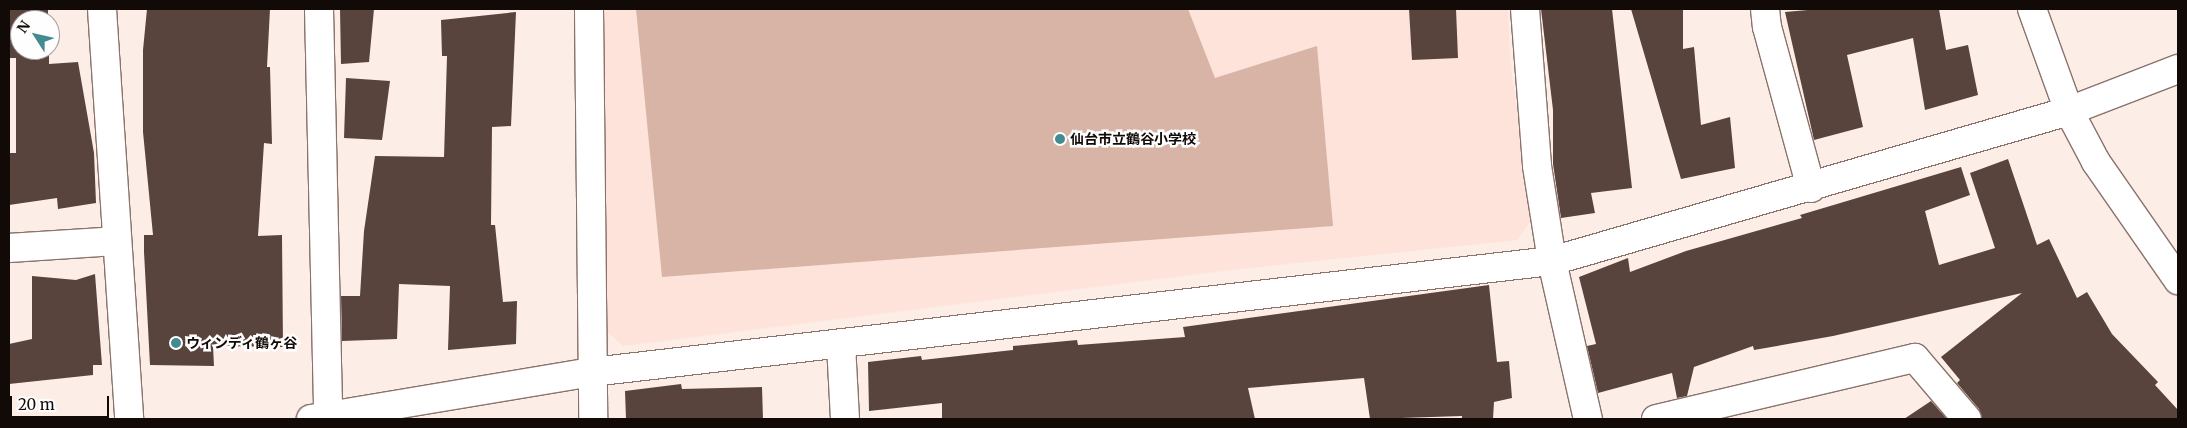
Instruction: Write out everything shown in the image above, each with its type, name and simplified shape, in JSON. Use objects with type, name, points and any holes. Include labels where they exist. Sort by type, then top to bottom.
[{"type":"street","points":[[102,9],[129,419]]},
{"type":"street","points":[[318,9],[322,419],[592,372],[842,345],[1552,261],[1811,188],[2069,111],[2178,69]]},
{"type":"street","points":[[589,9],[593,419]]},
{"type":"street","points":[[1525,9],[1537,166],[1552,261],[1588,419]]},
{"type":"street","points":[[1766,9],[1767,27],[1811,188]]},
{"type":"street","points":[[2032,9],[2069,111],[2096,162],[2178,280]]},
{"type":"street","points":[[9,248],[117,241]]},
{"type":"street","points":[[842,345],[845,419]]},
{"type":"street","points":[[1656,419],[1915,358],[1967,419]]},
{"type":"shaded area","name":"仙台市立鶴谷小学校","points":[[597,9],[1508,9],[1510,60],[1532,219],[1517,240],[1240,269],[623,346],[600,325]]},
{"type":"shaded area","name":"仙台市立鶴谷小学校","points":[[636,9],[1188,9],[1215,78],[1317,46],[1333,226],[662,277]]},
{"type":"building","points":[[9,9],[48,9],[10,10],[9,58]]},
{"type":"building","points":[[147,9],[270,9],[267,67],[270,67],[272,144],[264,143],[258,236],[282,235],[283,347],[213,346],[214,366],[150,365],[144,252],[144,235],[153,235],[143,132],[143,50]]},
{"type":"building","points":[[340,9],[374,9],[369,62],[341,64]]},
{"type":"building","points":[[1409,9],[1456,9],[1458,58],[1412,60]]},
{"type":"building","points":[[1541,9],[1612,9],[1632,188],[1591,193],[1595,213],[1561,218],[1553,164],[1553,110]]},
{"type":"building","points":[[1631,9],[1683,9],[1683,49],[1694,47],[1701,125],[1730,117],[1735,168],[1681,179]]},
{"type":"building","points":[[1819,9],[1939,9],[1946,50],[1968,45],[1978,95],[1925,110],[1913,38],[1847,55],[1863,127],[1814,140],[1785,12]]},
{"type":"building","points":[[516,12],[511,126],[492,127],[491,225],[495,225],[503,302],[517,301],[516,344],[448,350],[450,286],[399,284],[397,339],[342,341],[341,296],[360,296],[364,231],[375,156],[444,157],[447,56],[442,56],[441,20]]},
{"type":"building","points":[[16,60],[49,60],[49,64],[78,62],[94,153],[96,203],[58,209],[57,198],[9,205],[9,153],[16,153]]},
{"type":"building","points":[[346,78],[390,81],[382,140],[344,138]]},
{"type":"building","points":[[2008,159],[2037,245],[2049,239],[2077,298],[2087,292],[2112,334],[2158,382],[2155,385],[2178,410],[2178,419],[1982,419],[1979,409],[1957,383],[1960,380],[1941,357],[2022,293],[1833,336],[1754,350],[1753,346],[1694,367],[1687,396],[1677,398],[1672,373],[1598,393],[1587,346],[1596,344],[1579,277],[1628,258],[1630,272],[1686,251],[1802,218],[1800,215],[1961,167],[1970,195],[1925,211],[1939,265],[1995,248],[1970,173]]},
{"type":"building","points":[[95,274],[102,365],[93,365],[93,375],[9,384],[9,344],[32,339],[32,276],[76,280]]},
{"type":"building","points":[[1489,285],[1497,362],[1509,361],[1512,398],[1494,402],[1493,419],[1462,419],[1462,416],[1370,419],[1364,378],[1248,388],[1255,419],[942,419],[942,403],[869,411],[868,362],[921,356],[922,360],[1013,350],[1013,346],[1077,340],[1078,345],[1185,337],[1183,327]]},
{"type":"building","points":[[681,384],[682,389],[762,387],[763,419],[626,419],[625,391]]},
{"type":"building","points":[[1931,401],[1947,419],[1904,419]]},
{"type":"place","name":"仙台市立鶴谷小学校","points":[[1060,139]]},
{"type":"place","name":"ウィンディ鶴ヶ谷","points":[[176,343]]}]
